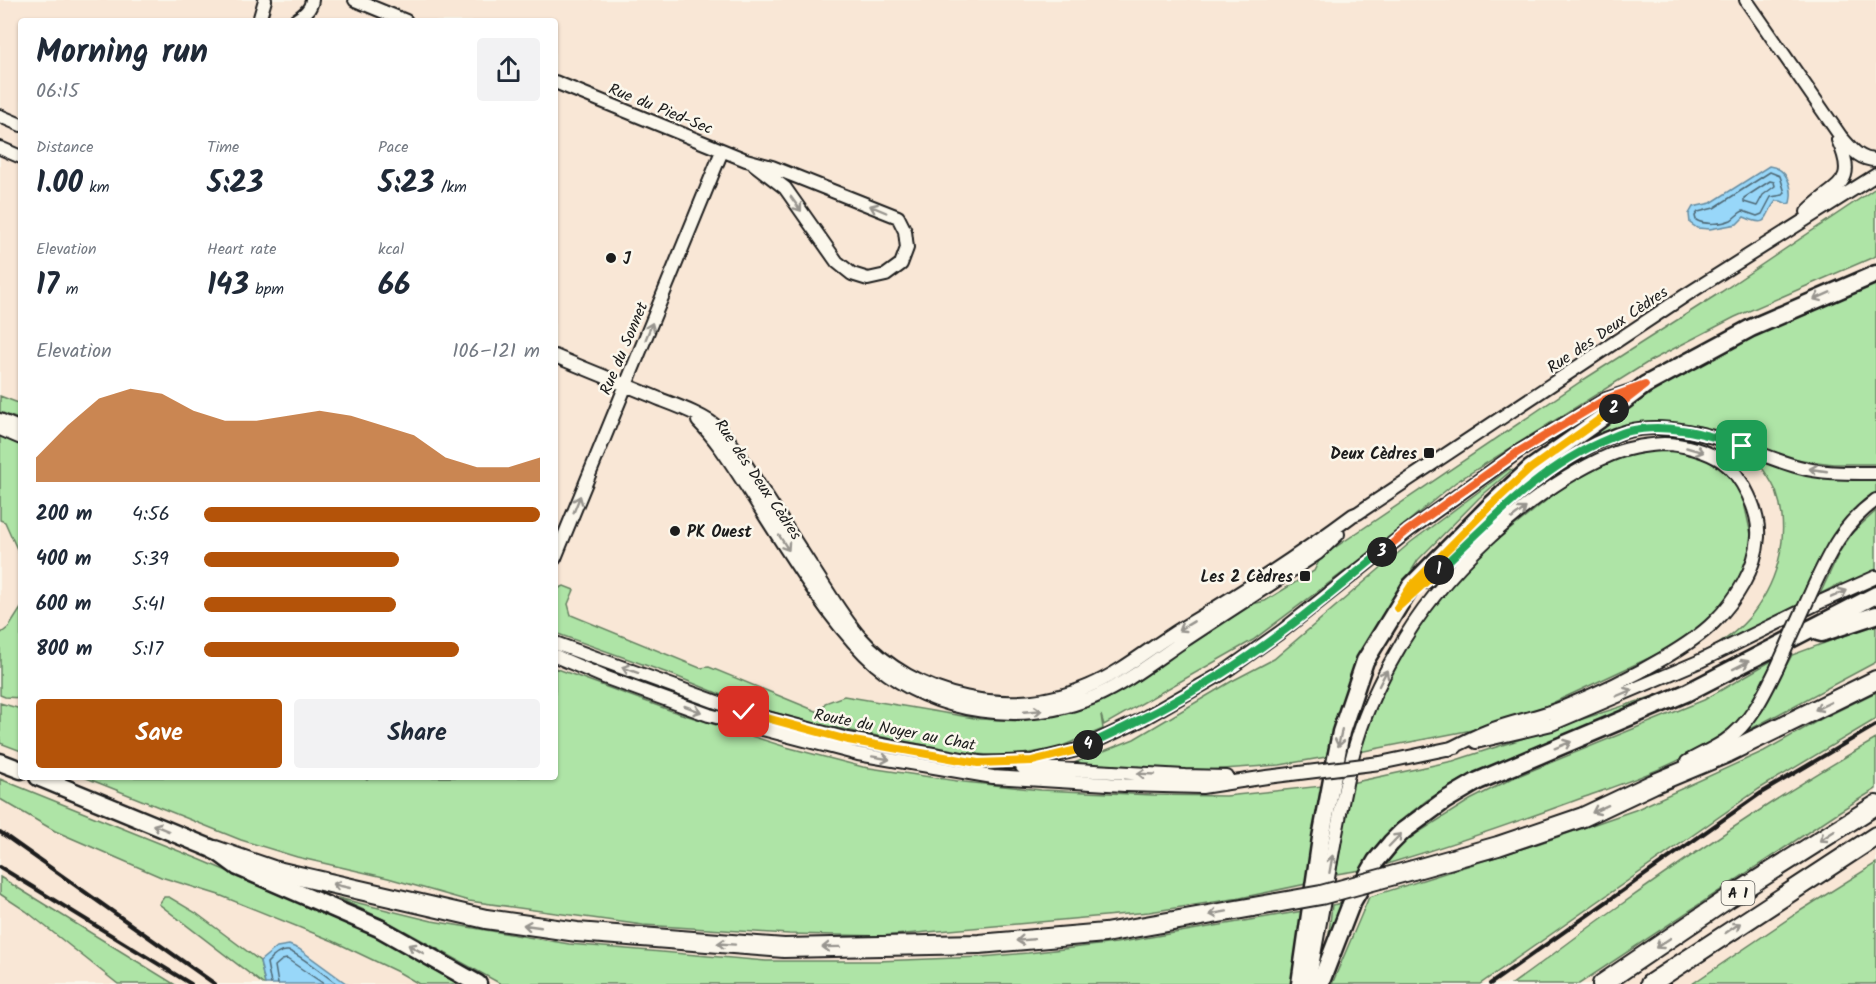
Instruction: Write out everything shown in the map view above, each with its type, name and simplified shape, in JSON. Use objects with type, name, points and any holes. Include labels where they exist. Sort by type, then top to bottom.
[{"type":"highway","points":[[215,850],[273,870],[486,920],[611,935],[784,948],[979,944],[1105,933],[1321,895],[1498,846],[1583,818],[1653,784],[1725,754],[1876,680]]},
{"type":"highway","name":"A 1","points":[[1602,984],[1729,898],[1876,805]]},
{"type":"highway","name":"A 1","points":[[1650,984],[1876,836]]},
{"type":"main road","points":[[1300,984],[1321,838],[1341,732],[1365,661],[1411,586],[1522,476],[1645,385],[1751,328],[1876,274]]},
{"type":"main road","points":[[1320,984],[1351,904],[1377,861],[1403,831],[1444,801],[1478,782],[1686,693],[1876,596]]},
{"type":"main road","points":[[1812,629],[1822,633],[1876,615]]},
{"type":"main road","points":[[0,762],[18,769]]},
{"type":"main road","points":[[45,780],[215,850],[238,867],[379,928],[478,984]]},
{"type":"street","points":[[260,18],[265,0]]},
{"type":"street","points":[[299,18],[312,5],[312,0]]},
{"type":"street","points":[[356,0],[399,18]]},
{"type":"street","points":[[1746,0],[1828,120],[1857,154],[1866,159],[1876,160]]},
{"type":"street","name":"Rue du Pied-Sec","points":[[558,83],[754,164]]},
{"type":"street","points":[[0,116],[18,124]]},
{"type":"street","points":[[1794,226],[1842,181],[1847,172],[1847,160],[1828,120]]},
{"type":"street","points":[[0,148],[18,156]]},
{"type":"street","name":"Rue du Sonnet","points":[[558,550],[722,151]]},
{"type":"street","points":[[754,164],[772,166],[898,217],[906,231],[907,248],[901,264],[886,275],[868,279],[852,274],[837,262],[785,188],[754,164]]},
{"type":"street","name":"Rue des Deux Cèdres","points":[[558,357],[689,411],[719,428],[843,615],[873,650],[889,664],[924,684],[972,699],[1014,702],[1035,700],[1063,695],[1089,686],[1112,674],[1172,634],[1250,587],[1353,515],[1667,308],[1876,175]]},
{"type":"street","points":[[978,763],[1032,761],[1077,750],[1139,721],[1223,674],[1274,638],[1407,531],[1518,452],[1606,399],[1645,385]]},
{"type":"street","points":[[0,420],[18,428]]},
{"type":"street","points":[[1397,608],[1526,489],[1570,458],[1594,445],[1629,431],[1664,428],[1688,431],[1721,439],[1802,468],[1825,472],[1876,473]]},
{"type":"street","points":[[0,429],[18,437]]},
{"type":"street","points":[[1313,984],[1311,972],[1345,784],[1359,734],[1377,689],[1397,650],[1422,611],[1453,574],[1510,520],[1560,481],[1612,454],[1667,444],[1707,453],[1724,462],[1750,496],[1759,535],[1754,558],[1742,586],[1729,606],[1711,625],[1684,646],[1616,685],[1562,708],[1489,731],[1449,749]]},
{"type":"street","points":[[1653,784],[1726,741],[1749,717],[1763,697],[1831,550],[1846,526],[1876,500]]},
{"type":"street","points":[[1267,777],[1380,763],[1552,724],[1698,662],[1876,577]]},
{"type":"street","name":"Route du Noyer au Chat","points":[[561,645],[744,712],[848,740],[978,763],[1185,776],[1267,777]]},
{"type":"street","name":"Route du Noyer au Chat","points":[[558,657],[604,677],[709,715],[858,754],[993,777],[1202,787],[1267,777]]},
{"type":"shaded area","points":[[0,0],[1876,0],[1876,984],[0,984]]},
{"type":"green space","points":[[1876,188],[1876,256],[1735,317],[1650,361],[1456,482],[1377,547],[1253,640],[1104,725],[1101,715],[1103,729],[1055,749],[1009,756],[972,754],[815,724],[744,704],[673,675],[558,634],[558,589],[564,586],[574,590],[568,604],[571,615],[700,668],[709,667],[821,713],[825,703],[844,696],[980,719],[1021,721],[1068,712],[1098,702],[1244,606],[1265,601],[1314,571],[1321,557],[1580,382],[1721,292]]},
{"type":"green space","points":[[1876,282],[1876,464],[1833,464],[1802,460],[1747,444],[1716,430],[1661,422],[1634,426],[1532,475],[1651,393],[1714,357],[1779,324]]},
{"type":"green space","points":[[0,396],[18,403],[18,419],[0,412]]},
{"type":"green space","points":[[0,435],[18,443],[18,551],[5,522],[0,520]]},
{"type":"green space","points":[[1667,449],[1689,453],[1709,461],[1727,474],[1742,494],[1752,539],[1746,566],[1735,590],[1710,620],[1664,651],[1548,705],[1482,728],[1359,752],[1370,720],[1407,642],[1453,581],[1487,548],[1563,487],[1600,467],[1639,451]]},
{"type":"green space","points":[[1756,460],[1815,475],[1876,479],[1876,494],[1832,541],[1792,613],[1704,654],[1748,619],[1762,600],[1776,570],[1782,539],[1780,507],[1774,487]]},
{"type":"green space","points":[[1509,469],[1512,470],[1479,498],[1418,560],[1372,635],[1336,722],[1326,757],[1280,765],[1195,771],[1069,765],[1134,739],[1274,659],[1411,542]]},
{"type":"green space","points":[[1876,511],[1876,573],[1845,588],[1841,583],[1820,594],[1840,551],[1853,532]]},
{"type":"green space","points":[[18,613],[18,698],[0,695],[0,634],[9,627]]},
{"type":"green space","points":[[1876,624],[1876,662],[1747,731],[1764,706],[1792,655]]},
{"type":"green space","points":[[1773,660],[1757,697],[1743,716],[1726,731],[1687,756],[1625,783],[1387,864],[1392,852],[1470,800],[1513,778],[1704,700]]},
{"type":"green space","points":[[558,669],[672,711],[786,747],[863,767],[964,782],[1041,790],[1153,795],[1226,796],[1322,786],[1306,884],[1240,898],[1149,912],[883,936],[789,934],[643,925],[469,901],[388,878],[297,857],[241,840],[91,780],[558,780]]},
{"type":"green space","points":[[1876,692],[1876,719],[1759,789],[1480,984],[1332,984],[1369,897],[1540,843],[1635,810],[1764,751]]},
{"type":"green space","points":[[1657,695],[1461,780],[1427,800],[1405,817],[1361,870],[1336,874],[1351,783],[1453,761]]},
{"type":"green space","points":[[0,703],[18,708],[18,750],[0,743]]},
{"type":"green space","points":[[1876,739],[1876,789],[1579,984],[1512,984],[1713,841],[1810,778]]},
{"type":"green space","points":[[0,779],[201,860],[377,935],[458,984],[419,984],[333,941],[219,895],[161,877],[55,831],[0,799]]},
{"type":"green space","points":[[1876,863],[1876,984],[1692,984],[1800,911]]},
{"type":"green space","points":[[0,877],[174,984],[118,984],[26,911],[0,894]]},
{"type":"green space","points":[[164,897],[169,897],[196,913],[260,961],[265,984],[159,904]]},
{"type":"green space","points":[[338,898],[432,921],[569,944],[766,961],[878,961],[1028,953],[1116,943],[1303,911],[1291,984],[501,984],[385,920]]},
{"type":"green space","points":[[1344,903],[1328,942],[1332,905]]},
{"type":"water","points":[[1769,166],[1780,170],[1788,179],[1791,191],[1790,203],[1776,201],[1765,219],[1759,222],[1744,217],[1737,224],[1710,229],[1697,228],[1690,223],[1689,214],[1693,207],[1711,203]]},
{"type":"water","points":[[289,945],[299,949],[347,984],[265,984],[260,961],[277,947]]},
{"type":"railway","points":[[1490,984],[1761,793],[1876,725]]},
{"type":"railway","points":[[0,832],[215,984]]},
{"type":"railway","points":[[0,867],[191,984]]},
{"type":"place","name":"J","points":[[611,258]]},
{"type":"place","name":"Deux Cèdres","points":[[1429,453]]},
{"type":"place","name":"PK Ouest","points":[[675,531]]},
{"type":"place","name":"Les 2 Cèdres","points":[[1305,576]]},
{"type":"route","points":[[744,712],[848,740],[978,763],[1032,761],[1077,750],[1139,721],[1223,674],[1463,490],[1518,452],[1606,399],[1645,385],[1530,469],[1411,586],[1397,608],[1526,489],[1562,463],[1594,445],[1629,431],[1664,428],[1711,436],[1742,446]]}]
